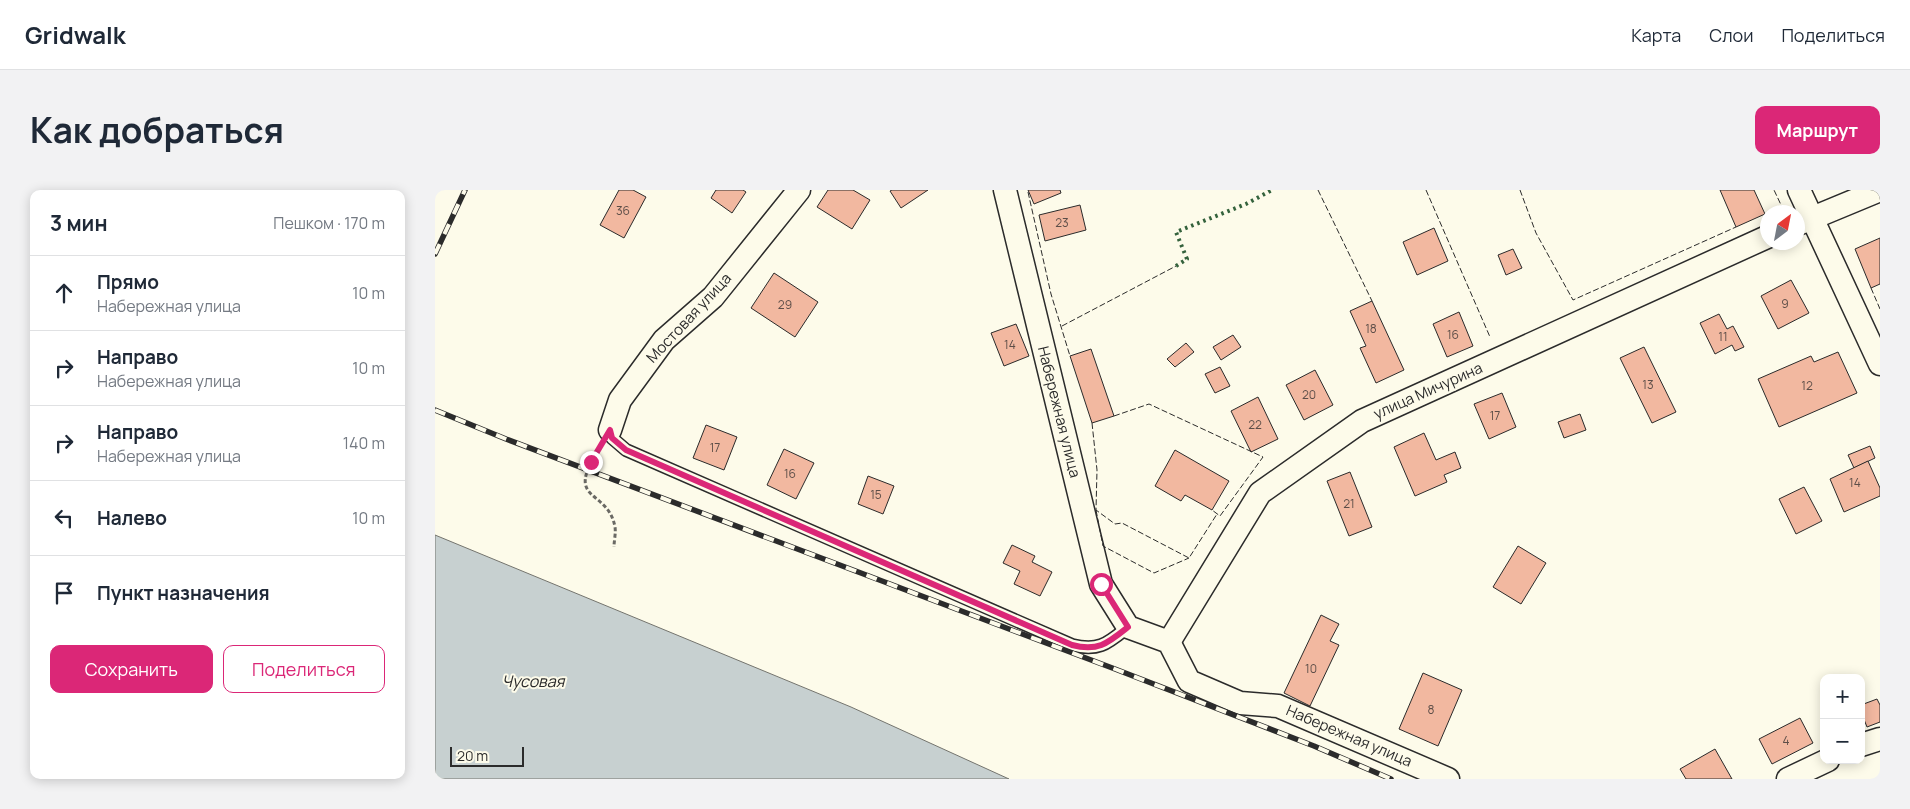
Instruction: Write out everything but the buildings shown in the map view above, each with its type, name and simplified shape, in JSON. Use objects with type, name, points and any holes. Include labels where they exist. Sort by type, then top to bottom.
[{"type":"street","name":"Мостовая улица","points":[[610,430],[621,400],[664,340],[713,297],[799,190]]},
{"type":"street","name":"Набережная улица","points":[[1005,190],[1101,584],[1128,627]]},
{"type":"street","points":[[1799,190],[1801,205]]},
{"type":"street","points":[[1805,221],[1880,190]]},
{"type":"street","points":[[1805,223],[1880,364]]},
{"type":"street","name":"улица Мичурина","points":[[1169,642],[1260,492],[1362,421],[1760,240]]},
{"type":"street","points":[[1128,627],[1169,642]]},
{"type":"street","name":"Набережная улица","points":[[1169,642],[1189,681],[1240,703],[1278,706],[1448,779]]},
{"type":"street","points":[[1865,744],[1880,739]]},
{"type":"street","points":[[1788,779],[1820,764]]},
{"type":"lane","points":[[610,430],[612,438],[626,450],[1072,645],[1086,648],[1105,645],[1128,627]]},
{"type":"path","points":[[610,430],[584,478],[584,486],[611,518],[615,526],[614,547]]},
{"type":"water","name":"Чусовая","points":[[435,535],[851,707],[1009,779],[435,779]]},
{"type":"railway","points":[[435,254],[465,190]]},
{"type":"railway","points":[[435,410],[506,439],[1115,669],[1314,746],[1391,779]]},
{"type":"hedge","points":[[1176,266],[1187,259],[1176,232],[1246,204],[1272,190]]},
{"type":"fence","points":[[1318,190],[1372,301]]},
{"type":"fence","points":[[1426,190],[1490,337]]},
{"type":"fence","points":[[1520,190],[1536,233],[1573,300],[1736,227]]},
{"type":"fence","points":[[1774,190],[1781,205]]},
{"type":"fence","points":[[1028,192],[1051,294],[1070,356]]},
{"type":"fence","points":[[1062,326],[1176,266]]},
{"type":"fence","points":[[1871,288],[1880,309]]},
{"type":"fence","points":[[1114,416],[1149,404],[1263,457],[1220,516],[1212,510]]},
{"type":"fence","points":[[1092,423],[1097,470],[1096,510],[1115,524],[1122,523],[1189,558],[1217,514]]},
{"type":"fence","points":[[1096,510],[1103,546],[1154,573],[1189,558]]},
{"type":"route","points":[[591,462],[610,430],[612,438],[626,450],[1072,645],[1086,648],[1105,645],[1128,627],[1101,584]]}]
